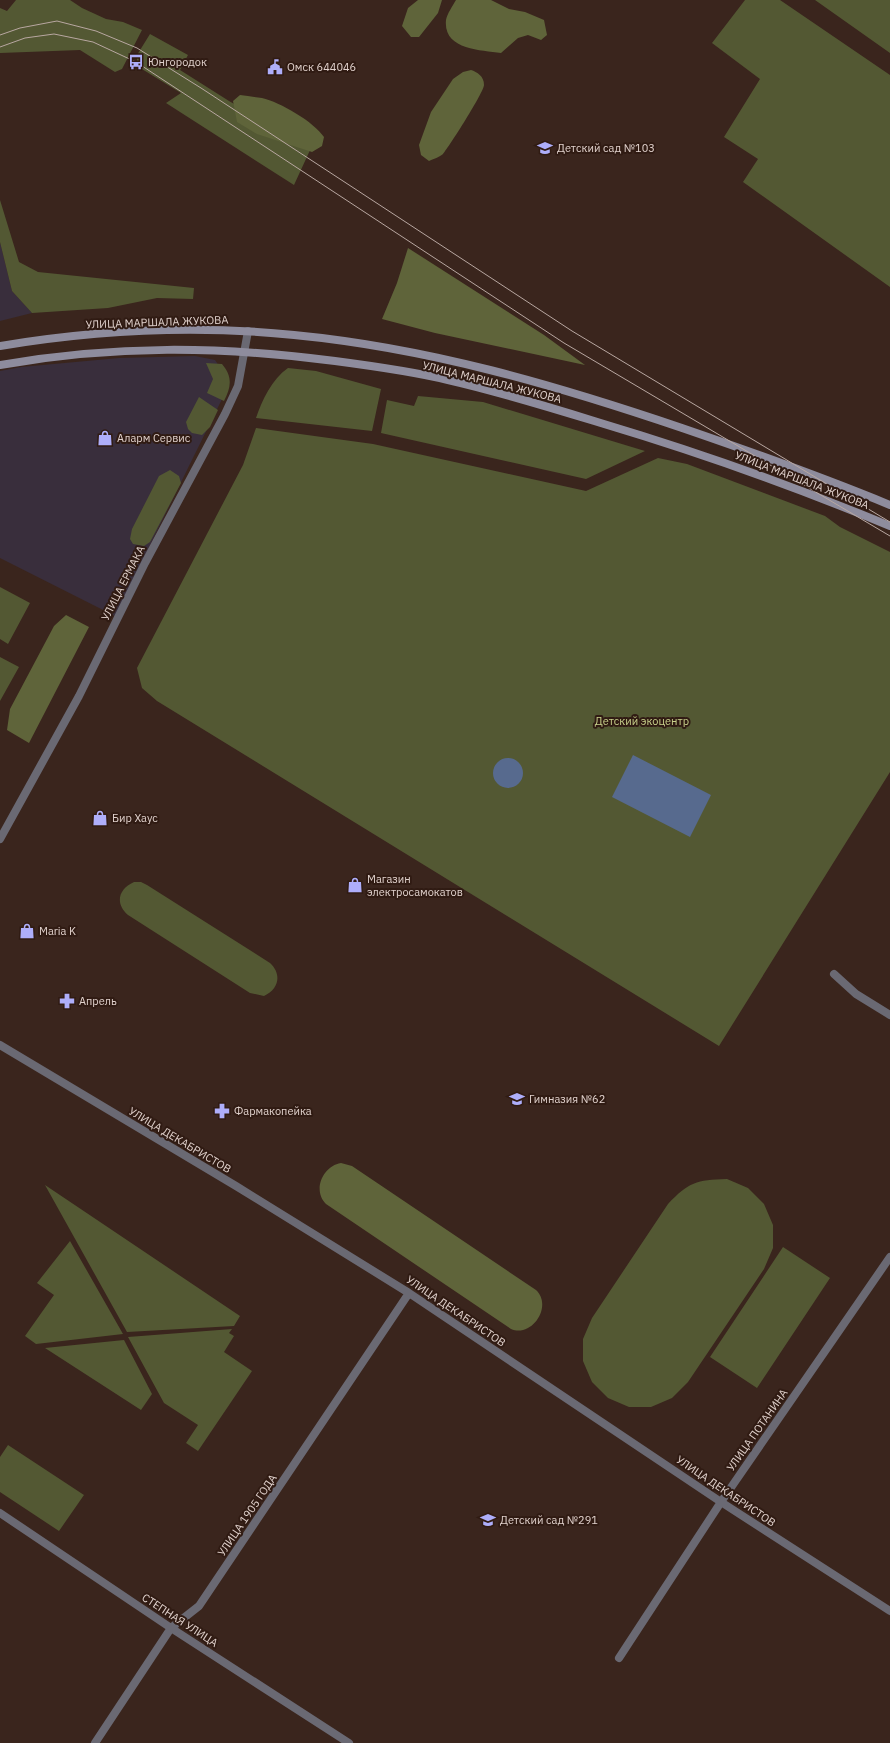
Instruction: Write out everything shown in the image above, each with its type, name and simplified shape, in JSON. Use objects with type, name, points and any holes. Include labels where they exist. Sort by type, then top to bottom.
[{"type":"main road","name":"УЛИЦА МАРШАЛА ЖУКОВА","points":[[0,346],[114,332],[194,330],[248,331],[299,335],[382,346],[453,360],[539,382],[730,445],[890,505]]},
{"type":"main road","name":"УЛИЦА МАРШАЛА ЖУКОВА","points":[[0,365],[30,359],[117,350],[176,348],[245,350],[379,366],[448,380],[533,402],[712,458],[781,482],[890,526]]},
{"type":"street","name":"УЛИЦА ЕРМАКА","points":[[0,839],[79,696],[141,570],[225,414],[238,386],[248,331]]},
{"type":"street","points":[[834,974],[856,994],[890,1015]]},
{"type":"street","name":"УЛИЦА ДЕКАБРИСТОВ","points":[[0,1045],[236,1186],[409,1293],[721,1502],[890,1611]]},
{"type":"street","name":"УЛИЦА ПОТАНИНА","points":[[620,1658],[721,1502],[890,1257]]},
{"type":"street","name":"УЛИЦА 1905 ГОДА","points":[[95,1743],[171,1628],[199,1606],[409,1293]]},
{"type":"street","name":"СТЕПНАЯ УЛИЦА","points":[[0,1513],[171,1628],[349,1743]]},
{"type":"shaded area","points":[[0,242],[12,291],[32,313],[0,321]]},
{"type":"shaded area","points":[[195,356],[215,360],[228,379],[224,395],[115,616],[0,558],[0,371],[21,367],[119,358]]},
{"type":"green space","points":[[16,0],[70,0],[82,8],[106,19],[123,22],[142,30],[122,69],[115,72],[80,50],[0,53],[0,8],[7,11]]},
{"type":"green space","points":[[418,0],[442,0],[438,13],[419,37],[411,37],[402,26],[408,8]]},
{"type":"green space","points":[[456,0],[491,0],[509,9],[525,12],[544,20],[547,35],[541,40],[528,35],[518,38],[501,53],[464,47],[450,37],[447,30],[446,20]]},
{"type":"green space","points":[[745,0],[780,0],[890,75],[890,287],[743,182],[758,159],[724,137],[760,79],[712,43]]},
{"type":"green space","points":[[815,0],[890,0],[890,53]]},
{"type":"green space","points":[[150,34],[188,55],[180,70],[229,101],[311,148],[294,185],[166,103],[181,93],[137,66],[137,55]]},
{"type":"green space","points":[[471,70],[478,73],[484,82],[482,90],[466,120],[443,154],[429,161],[421,155],[419,145],[431,112],[453,79],[463,72]]},
{"type":"green space","points":[[240,95],[269,100],[296,113],[313,125],[324,137],[322,146],[312,152],[257,134],[237,122],[233,101]]},
{"type":"green space","points":[[0,200],[19,262],[38,272],[194,288],[193,299],[157,298],[108,308],[32,313],[12,291],[0,242]]},
{"type":"green space","points":[[408,248],[544,335],[585,365],[435,333],[382,319],[397,283]]},
{"type":"green space","points":[[206,363],[222,364],[228,373],[230,382],[224,401],[207,393],[213,379]]},
{"type":"green space","points":[[288,368],[316,371],[381,389],[372,431],[256,418],[268,390],[277,378]]},
{"type":"green space","points":[[418,396],[483,402],[645,451],[586,479],[381,433],[387,400],[414,406]]},
{"type":"green space","points":[[199,397],[218,410],[210,427],[202,435],[192,433],[188,429],[186,422]]},
{"type":"green space","name":"Детский экоцентр","points":[[256,428],[373,444],[586,491],[658,458],[687,464],[825,516],[840,527],[890,552],[890,772],[719,1046],[157,701],[142,688],[137,668],[243,465]]},
{"type":"green space","points":[[170,470],[179,476],[181,483],[150,542],[144,546],[133,544],[130,539],[132,529],[159,476]]},
{"type":"green space","points":[[0,587],[30,603],[8,644],[0,639]]},
{"type":"green space","points":[[66,615],[89,627],[29,743],[7,730],[10,709],[54,626]]},
{"type":"green space","points":[[0,657],[19,667],[0,701]]},
{"type":"green space","points":[[134,882],[141,882],[147,885],[270,963],[276,972],[276,985],[264,996],[250,993],[128,915],[121,906],[120,897],[124,889]]},
{"type":"green space","points":[[341,1163],[352,1166],[536,1290],[541,1297],[542,1304],[538,1319],[533,1325],[526,1329],[519,1331],[511,1329],[326,1204],[320,1192],[322,1179],[329,1169]]},
{"type":"green space","points":[[727,1179],[748,1188],[764,1204],[773,1225],[773,1248],[764,1269],[688,1382],[672,1398],[651,1407],[629,1407],[608,1398],[592,1382],[583,1361],[583,1339],[592,1318],[668,1204],[682,1191],[694,1184],[708,1180]]},
{"type":"green space","points":[[45,1185],[240,1316],[234,1326],[127,1332]]},
{"type":"green space","points":[[70,1241],[123,1334],[36,1344],[25,1336],[54,1295],[37,1283]]},
{"type":"green space","points":[[783,1247],[830,1278],[757,1388],[710,1357]]},
{"type":"green space","points":[[232,1329],[229,1333],[234,1336],[224,1352],[252,1371],[198,1451],[186,1443],[198,1425],[164,1403],[128,1337]]},
{"type":"green space","points":[[124,1340],[152,1394],[141,1410],[45,1348]]},
{"type":"green space","points":[[8,1445],[84,1495],[59,1531],[0,1492],[0,1457]]},
{"type":"water","points":[[633,755],[711,795],[690,837],[612,797]]},
{"type":"water","points":[[508,758],[514,759],[522,767],[522,779],[514,787],[508,788],[502,787],[494,779],[493,773],[494,767],[502,759]]},
{"type":"tram line","points":[[0,35],[20,28],[57,21],[96,31],[137,48],[201,88],[572,331],[890,522]]},
{"type":"tram line","points":[[0,47],[25,38],[54,34],[93,42],[136,62],[564,343],[890,536]]},
{"type":"place","name":"Юнгородок","points":[[136,62]]},
{"type":"place","name":"Омск 644046","points":[[275,67]]},
{"type":"place","name":"Детский сад №103","points":[[545,148]]},
{"type":"place","name":"Аларм Сервис","points":[[105,438]]},
{"type":"place","name":"Бир Хаус","points":[[100,818]]},
{"type":"place","name":"Магазин электросамокатов","points":[[355,885]]},
{"type":"place","name":"Maria K","points":[[27,931]]},
{"type":"place","name":"Апрель","points":[[67,1001]]},
{"type":"place","name":"Гимназия №62","points":[[517,1099]]},
{"type":"place","name":"Фармакопейка","points":[[222,1111]]},
{"type":"place","name":"Детский сад №291","points":[[488,1520]]}]
